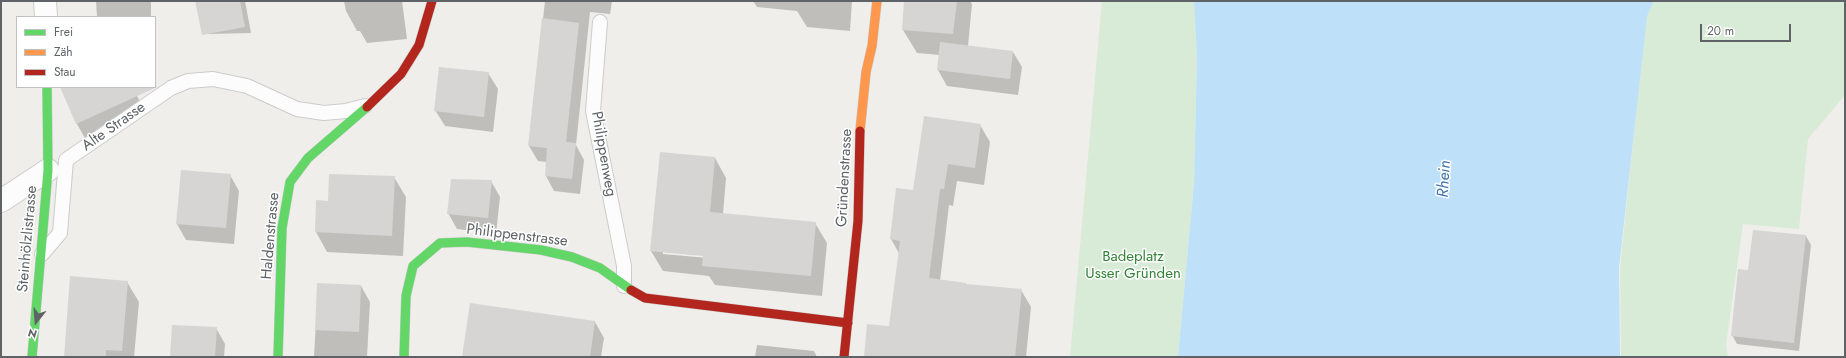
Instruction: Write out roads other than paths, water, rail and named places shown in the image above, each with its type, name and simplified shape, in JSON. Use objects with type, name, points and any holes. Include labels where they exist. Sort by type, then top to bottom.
[{"type":"street","points":[[45,1],[46,16]]},
{"type":"street","name":"Alte Strasse","points":[[371,104],[401,74],[419,45],[432,1]]},
{"type":"street","name":"Gründenstrasse","points":[[844,357],[858,220],[862,120],[877,1]]},
{"type":"street","name":"Steinhölzlistrasse","points":[[32,357],[48,170],[47,88]]},
{"type":"street","name":"Haldenstrasse","points":[[278,357],[282,228],[290,182],[308,158],[371,104]]},
{"type":"street","points":[[1,200],[48,170]]},
{"type":"street","name":"Philippenstrasse","points":[[404,357],[406,296],[413,266],[440,243],[467,242],[541,250],[572,257],[600,268],[624,286],[644,298],[848,323]]},
{"type":"lane","name":"Philippenweg","points":[[600,22],[593,111],[624,266],[624,286]]},
{"type":"lane","name":"Alte Strasse","points":[[42,254],[60,233],[66,160],[171,88],[188,81],[213,80],[247,86],[297,109],[324,113],[346,111],[371,104]]},
{"type":"water","name":"Rhein","points":[[1194,1],[1654,1],[1647,16],[1619,268],[1620,357],[1178,357],[1194,183],[1197,58]]},
{"type":"park label","name":"Badeplatz Usser Gründen","points":[[1133,266]]}]
